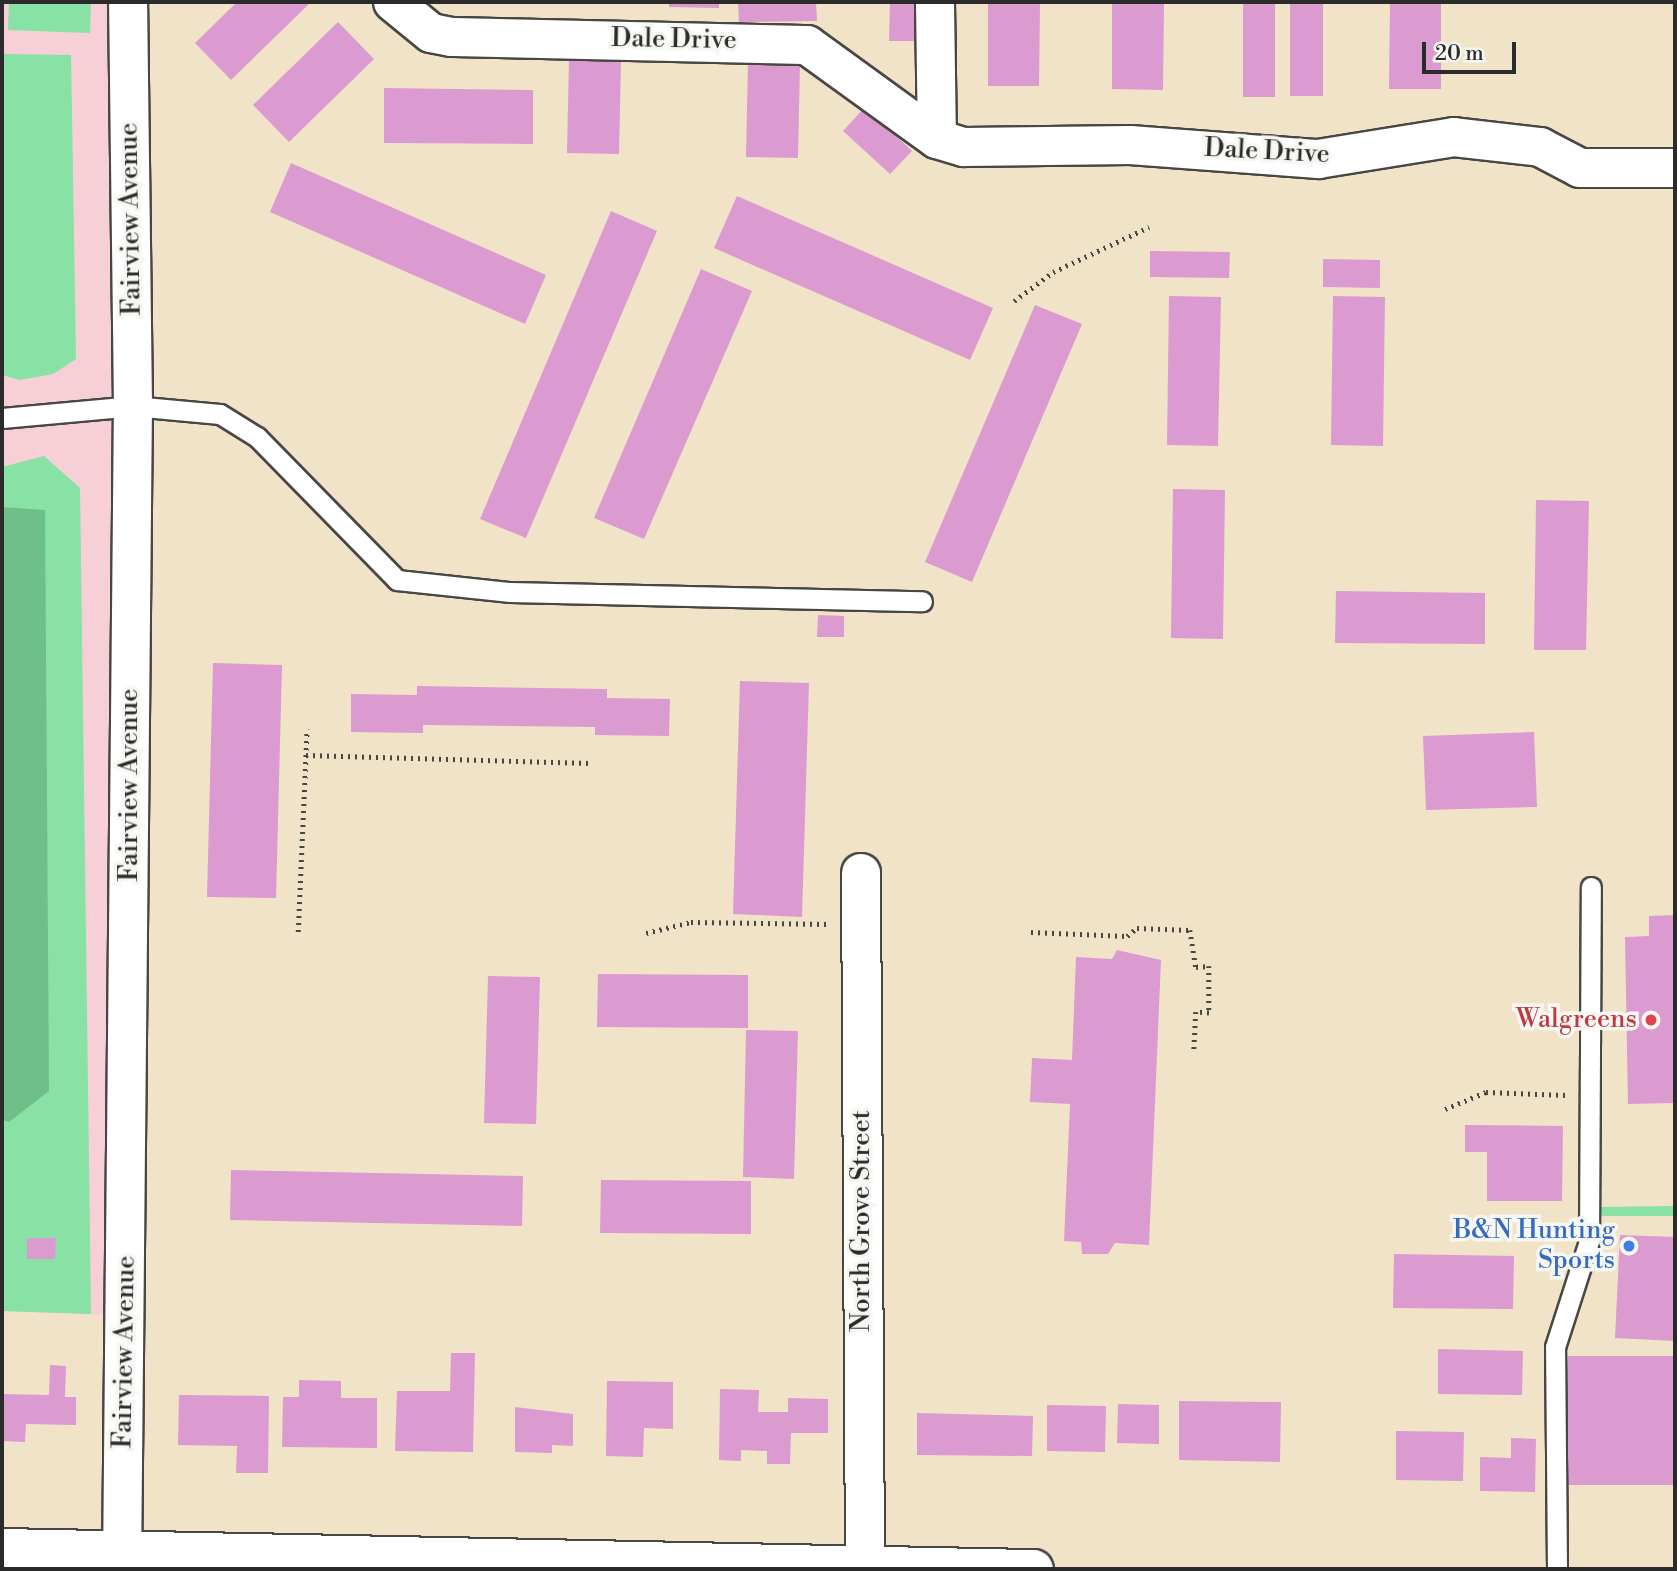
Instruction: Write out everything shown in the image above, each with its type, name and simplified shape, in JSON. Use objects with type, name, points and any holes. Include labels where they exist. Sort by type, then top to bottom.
[{"type":"street","name":"Fairview Avenue","points":[[122,1560],[133,406],[128,2]]},
{"type":"street","name":"Dale Drive","points":[[393,2],[431,33],[451,37],[807,45],[937,139],[964,147],[1130,145],[1318,159],[1454,137],[1540,147],[1580,168],[1675,168]]},
{"type":"street","points":[[935,2],[937,139]]},
{"type":"street","name":"North Grove Street","points":[[861,873],[864,1566]]},
{"type":"street","points":[[2,1548],[122,1560],[1034,1569]]},
{"type":"lane","points":[[2,418],[133,406],[220,414],[257,437],[397,580],[510,592],[922,601]]},
{"type":"lane","points":[[1557,1569],[1555,1347],[1589,1241],[1591,887]]},
{"type":"path","points":[[1014,302],[1053,272],[1149,227]]},
{"type":"path","points":[[298,932],[307,729]]},
{"type":"path","points":[[306,755],[590,763]]},
{"type":"path","points":[[646,933],[691,922],[836,924],[861,932]]},
{"type":"path","points":[[1031,932],[1126,936],[1138,928],[1190,930],[1196,967],[1209,966],[1209,1013],[1196,1012],[1194,1050]]},
{"type":"path","points":[[1445,1109],[1486,1091],[1591,1096]]},
{"type":"shaded area","points":[[2,2],[128,2],[125,1316],[2,1311]]},
{"type":"green space","points":[[9,2],[91,2],[90,33],[8,30]]},
{"type":"green space","points":[[4,54],[71,55],[76,359],[53,374],[20,380],[2,375]]},
{"type":"green space","points":[[44,456],[80,488],[91,1314],[2,1311],[2,1120],[10,1122],[45,511],[2,507],[2,467]]},
{"type":"green space","points":[[2,507],[45,510],[49,1091],[9,1122],[2,1120]]},
{"type":"green space","points":[[1675,1206],[1675,1216],[1595,1216],[1595,1207]]},
{"type":"building","points":[[237,2],[311,2],[231,80],[195,43]]},
{"type":"building","points":[[669,2],[719,2],[719,8],[669,7]]},
{"type":"building","points":[[738,2],[816,2],[817,21],[739,22]]},
{"type":"building","points":[[890,2],[921,2],[920,41],[889,41]]},
{"type":"building","points":[[988,2],[1040,2],[1039,86],[988,86]]},
{"type":"building","points":[[1112,2],[1164,2],[1163,90],[1112,89]]},
{"type":"building","points":[[1243,2],[1275,2],[1275,97],[1243,97]]},
{"type":"building","points":[[1290,2],[1323,2],[1323,96],[1290,96]]},
{"type":"building","points":[[1390,2],[1441,2],[1441,89],[1389,89]]},
{"type":"building","points":[[338,22],[374,59],[289,142],[253,105]]},
{"type":"building","points":[[569,58],[621,60],[619,154],[567,153]]},
{"type":"building","points":[[748,62],[800,63],[798,158],[746,157]]},
{"type":"building","points":[[384,88],[533,90],[533,144],[384,143]]},
{"type":"building","points":[[865,107],[912,151],[890,174],[843,131]]},
{"type":"building","points":[[291,163],[546,275],[525,324],[270,212]]},
{"type":"building","points":[[737,196],[993,308],[970,360],[714,248]]},
{"type":"building","points":[[611,211],[657,231],[526,538],[480,519]]},
{"type":"building","points":[[1150,251],[1230,252],[1229,278],[1150,277]]},
{"type":"building","points":[[1323,259],[1380,260],[1380,288],[1323,287]]},
{"type":"building","points":[[701,269],[752,291],[644,539],[594,518]]},
{"type":"building","points":[[1169,296],[1221,297],[1218,446],[1167,445]]},
{"type":"building","points":[[1333,296],[1385,297],[1383,446],[1331,445]]},
{"type":"building","points":[[1035,305],[1082,324],[972,582],[925,562]]},
{"type":"building","points":[[1173,489],[1225,490],[1223,639],[1171,638]]},
{"type":"building","points":[[1536,500],[1589,501],[1586,650],[1534,650]]},
{"type":"building","points":[[1336,591],[1485,593],[1485,644],[1335,643]]},
{"type":"building","points":[[818,615],[844,616],[844,637],[817,637]]},
{"type":"building","points":[[213,663],[282,665],[276,898],[207,897]]},
{"type":"building","points":[[740,681],[809,683],[802,917],[733,914]]},
{"type":"building","points":[[417,686],[607,689],[607,698],[670,699],[669,736],[595,735],[595,727],[423,725],[423,733],[351,732],[351,694],[417,695]]},
{"type":"building","points":[[1534,732],[1537,807],[1426,810],[1423,736]]},
{"type":"building","name":"Walgreens","points":[[1675,915],[1675,1103],[1628,1104],[1625,937],[1649,936],[1649,916]]},
{"type":"building","points":[[1117,950],[1161,960],[1149,1245],[1115,1243],[1108,1254],[1082,1254],[1081,1242],[1064,1241],[1070,1104],[1030,1102],[1032,1058],[1072,1060],[1076,957],[1112,959]]},
{"type":"building","points":[[598,974],[748,975],[748,1028],[597,1027]]},
{"type":"building","points":[[488,976],[540,977],[536,1124],[484,1123]]},
{"type":"building","points":[[746,1030],[798,1031],[794,1179],[743,1177]]},
{"type":"building","points":[[1465,1125],[1563,1126],[1562,1201],[1487,1201],[1487,1152],[1465,1152]]},
{"type":"building","points":[[231,1170],[523,1176],[522,1226],[230,1220]]},
{"type":"building","points":[[601,1180],[751,1181],[751,1234],[600,1233]]},
{"type":"building","points":[[1620,1235],[1675,1237],[1675,1341],[1615,1338]]},
{"type":"building","points":[[27,1238],[56,1238],[55,1259],[27,1259]]},
{"type":"building","points":[[1394,1254],[1514,1256],[1513,1309],[1393,1308]]},
{"type":"building","points":[[1438,1349],[1523,1351],[1522,1395],[1438,1394]]},
{"type":"building","points":[[451,1353],[475,1353],[473,1452],[395,1451],[397,1391],[450,1391]]},
{"type":"building","points":[[1568,1356],[1675,1356],[1675,1485],[1567,1485]]},
{"type":"building","points":[[50,1365],[66,1366],[65,1397],[76,1397],[76,1425],[26,1424],[25,1442],[2,1441],[2,1394],[49,1395]]},
{"type":"building","points":[[299,1380],[341,1381],[341,1398],[377,1398],[377,1448],[282,1447],[283,1397],[299,1397]]},
{"type":"building","points":[[607,1381],[673,1382],[673,1429],[644,1428],[643,1457],[606,1456]]},
{"type":"building","points":[[720,1389],[759,1390],[758,1412],[788,1412],[788,1398],[828,1399],[828,1433],[791,1433],[790,1464],[767,1464],[767,1451],[741,1450],[741,1461],[719,1460]]},
{"type":"building","points":[[179,1395],[269,1396],[268,1473],[236,1473],[237,1446],[178,1445]]},
{"type":"building","points":[[1179,1401],[1281,1402],[1280,1462],[1179,1460]]},
{"type":"building","points":[[1118,1404],[1159,1405],[1159,1444],[1117,1443]]},
{"type":"building","points":[[1047,1405],[1106,1406],[1105,1452],[1047,1451]]},
{"type":"building","points":[[515,1407],[573,1414],[573,1446],[552,1445],[552,1453],[515,1452]]},
{"type":"building","points":[[917,1413],[1033,1416],[1032,1456],[917,1455]]},
{"type":"building","points":[[1396,1431],[1464,1432],[1463,1481],[1396,1480]]},
{"type":"building","points":[[1511,1438],[1536,1439],[1535,1492],[1480,1491],[1480,1457],[1511,1458]]},
{"type":"place","name":"Walgreens","points":[[1651,1020]]},
{"type":"place","name":"B&N Hunting Sports","points":[[1629,1246]]}]
